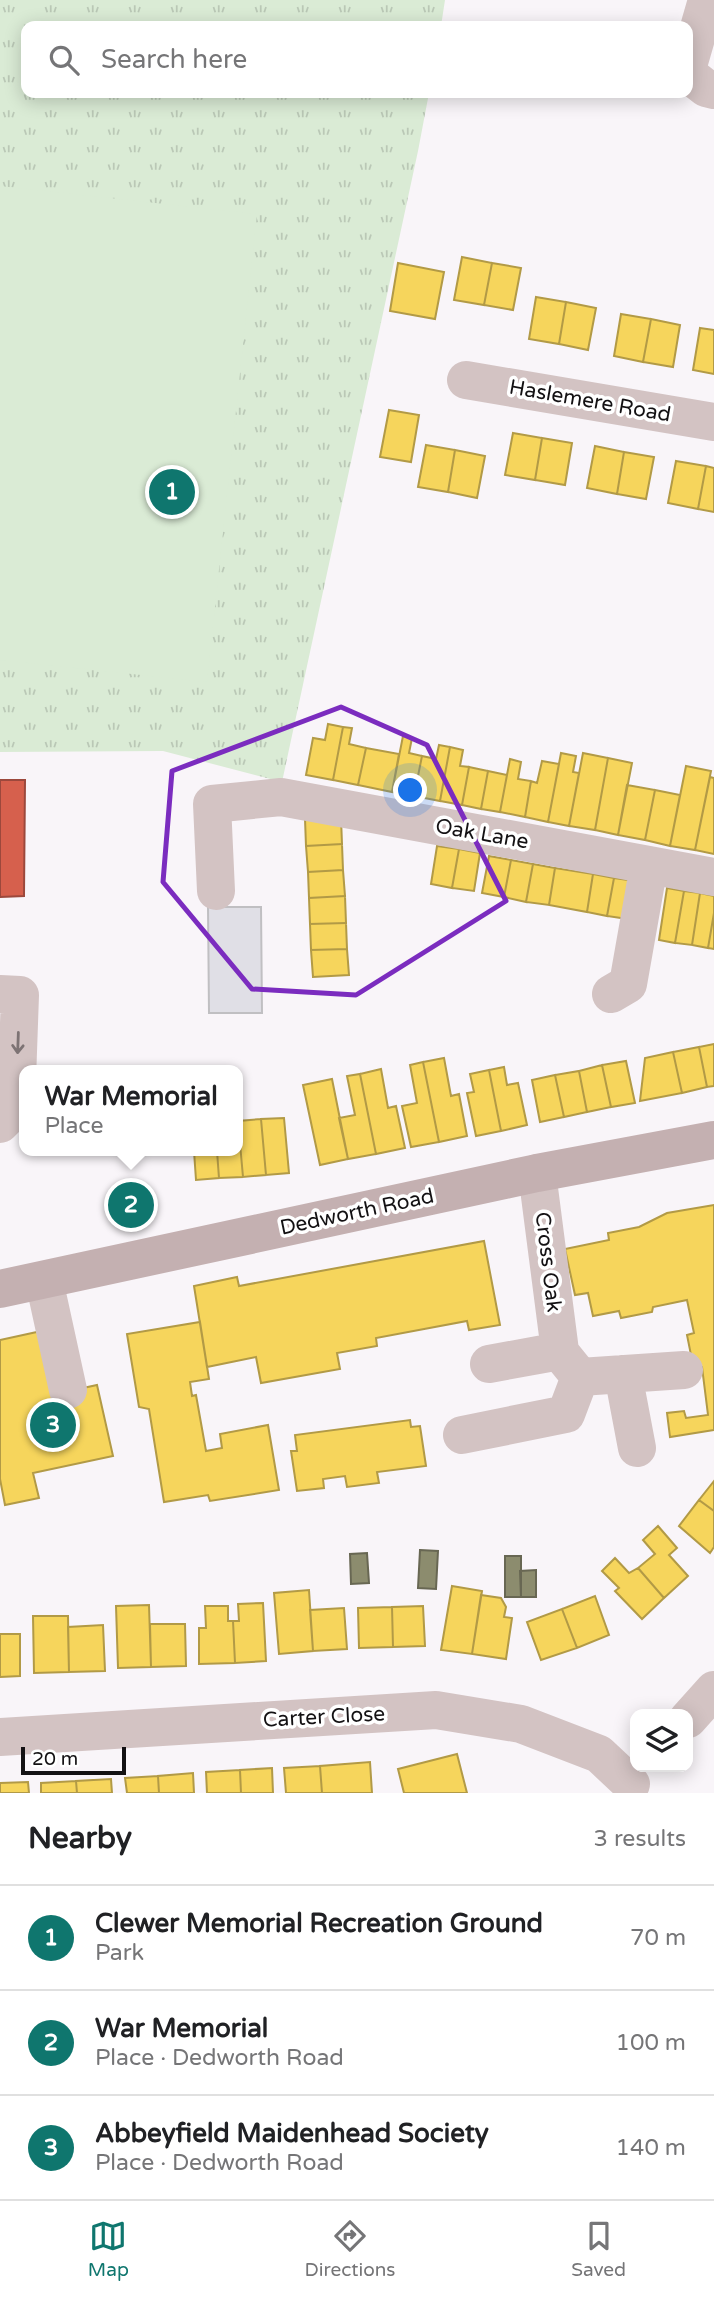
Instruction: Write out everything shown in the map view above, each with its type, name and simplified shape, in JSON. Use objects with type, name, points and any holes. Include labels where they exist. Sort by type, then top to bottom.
[{"type":"main road","name":"Dedworth Road","points":[[0,1289],[537,1173],[714,1140]]},
{"type":"street","points":[[693,49],[707,0]]},
{"type":"street","points":[[693,78],[706,88],[714,90]]},
{"type":"street","name":"Haslemere Road","points":[[466,380],[714,422]]},
{"type":"street","name":"Oak Lane","points":[[216,891],[212,804],[281,797],[714,877]]},
{"type":"street","points":[[611,994],[628,984],[649,865]]},
{"type":"street","points":[[0,994],[20,995],[16,1108],[0,1124]]},
{"type":"street","name":"Cross Oak","points":[[537,1173],[570,1364]]},
{"type":"street","points":[[44,1280],[68,1391]]},
{"type":"street","points":[[489,1364],[570,1364],[623,1374],[684,1370]]},
{"type":"street","points":[[462,1435],[566,1414],[570,1364]]},
{"type":"street","points":[[623,1374],[637,1448]]},
{"type":"street","points":[[693,1713],[714,1690]]},
{"type":"street","name":"Carter Close","points":[[0,1737],[436,1710],[521,1724],[598,1754],[633,1781]]},
{"type":"highlighted area","points":[[341,707],[427,745],[506,901],[356,995],[252,989],[163,882],[172,771]]},
{"type":"green space","points":[[0,0],[445,0],[442,21],[21,21],[21,98],[428,98],[282,782],[163,751],[0,752]]},
{"type":"green space","points":[[0,186],[257,214],[207,682],[0,660]]},
{"type":"building: Homes","points":[[462,257],[492,263],[484,305],[454,300]]},
{"type":"building: Homes","points":[[398,263],[444,272],[435,319],[390,311]]},
{"type":"building: Homes","points":[[492,263],[521,268],[513,310],[484,305]]},
{"type":"building: Homes","points":[[536,297],[566,302],[559,344],[529,339]]},
{"type":"building: Homes","points":[[566,302],[596,308],[588,350],[559,344]]},
{"type":"building: Homes","points":[[621,314],[651,319],[643,362],[614,356]]},
{"type":"building: Homes","points":[[651,319],[680,325],[673,367],[643,362]]},
{"type":"building: Homes","points":[[700,328],[714,330],[714,374],[693,370]]},
{"type":"building: Homes","points":[[389,410],[419,415],[411,462],[380,457]]},
{"type":"building: Homes","points":[[513,433],[542,438],[535,480],[505,475]]},
{"type":"building: Homes","points":[[542,438],[572,443],[565,485],[535,480]]},
{"type":"building: Homes","points":[[426,445],[455,450],[448,492],[418,487]]},
{"type":"building: Homes","points":[[595,446],[624,452],[617,494],[587,488]]},
{"type":"building: Homes","points":[[455,450],[485,456],[477,498],[448,492]]},
{"type":"building: Homes","points":[[624,452],[654,457],[646,499],[617,494]]},
{"type":"building: Homes","points":[[676,461],[706,466],[698,509],[668,503]]},
{"type":"building: Homes","points":[[706,466],[714,468],[714,512],[698,509]]},
{"type":"building: Homes","points":[[328,724],[343,727],[333,780],[306,775],[313,738],[325,740]]},
{"type":"building: Homes","points":[[343,727],[352,728],[349,744],[366,748],[358,785],[333,780]]},
{"type":"building: Homes","points":[[403,736],[412,738],[409,753],[422,756],[414,796],[392,792]]},
{"type":"building: Homes","points":[[439,745],[450,747],[440,801],[414,796],[422,756],[436,759]]},
{"type":"building: Homes","points":[[450,747],[463,750],[460,766],[469,767],[462,805],[440,801]]},
{"type":"building: Homes","points":[[366,748],[399,754],[392,792],[358,785]]},
{"type":"building: Homes","points":[[561,753],[576,756],[573,772],[579,773],[569,826],[548,822]]},
{"type":"building: Homes","points":[[583,753],[608,758],[595,830],[569,826]]},
{"type":"building: Homes","points":[[608,758],[632,763],[618,835],[595,830]]},
{"type":"building: Homes","points":[[510,759],[521,762],[518,779],[531,781],[525,817],[500,812]]},
{"type":"building: Homes","points":[[542,761],[559,764],[548,822],[525,817],[531,781],[537,783]]},
{"type":"building: Homes","points":[[686,766],[711,771],[695,850],[670,846]]},
{"type":"building: Homes","points":[[469,767],[488,771],[481,809],[462,805]]},
{"type":"building: Homes","points":[[488,771],[507,775],[500,812],[481,809]]},
{"type":"building: Homes","points":[[710,777],[714,778],[714,854],[695,850]]},
{"type":"building: Homes","points":[[627,785],[655,790],[645,840],[618,835]]},
{"type":"building: Homes","points":[[655,790],[680,795],[670,846],[645,840]]},
{"type":"building: Homes","points":[[341,818],[342,844],[306,846],[305,819]]},
{"type":"building: Homes","points":[[342,844],[343,870],[308,872],[306,846]]},
{"type":"building: Homes","points":[[437,846],[459,849],[452,888],[431,884]]},
{"type":"building: Homes","points":[[459,849],[480,853],[474,891],[452,888]]},
{"type":"building: Homes","points":[[489,856],[511,860],[504,897],[482,893]]},
{"type":"building: Homes","points":[[511,860],[533,864],[526,902],[504,897]]},
{"type":"building: Homes","points":[[533,864],[555,868],[549,905],[526,902]]},
{"type":"building: Homes","points":[[555,868],[593,874],[587,912],[549,905]]},
{"type":"building: Homes","points":[[343,870],[345,896],[309,898],[308,872]]},
{"type":"building: Homes","points":[[593,874],[614,878],[607,916],[587,912]]},
{"type":"building: Homes","points":[[614,878],[635,881],[628,919],[607,916]]},
{"type":"building: Homes","points":[[667,888],[684,891],[675,943],[659,940]]},
{"type":"building: Homes","points":[[684,891],[700,893],[692,945],[675,943]]},
{"type":"building: Homes","points":[[700,893],[714,896],[708,948],[692,945]]},
{"type":"building: Homes","points":[[345,896],[346,923],[310,924],[309,898]]},
{"type":"building: Homes","points":[[714,913],[714,949],[708,948]]},
{"type":"building: Homes","points":[[346,923],[347,949],[311,950],[310,924]]},
{"type":"building: Homes","points":[[347,949],[349,975],[313,977],[311,950]]},
{"type":"building: Homes","points":[[714,1044],[714,1086],[707,1087],[699,1047]]},
{"type":"building: Homes","points":[[699,1047],[707,1087],[682,1093],[673,1052]]},
{"type":"building: Homes","points":[[673,1052],[682,1093],[640,1101],[645,1058]]},
{"type":"building: Homes","points":[[444,1058],[451,1096],[459,1094],[467,1136],[439,1142],[423,1062]]},
{"type":"building: Homes","points":[[626,1061],[635,1103],[611,1107],[602,1065]]},
{"type":"building: Homes","points":[[423,1062],[439,1142],[411,1147],[402,1106],[417,1103],[410,1065]]},
{"type":"building: Homes","points":[[602,1065],[611,1107],[587,1112],[579,1071]]},
{"type":"building: Homes","points":[[504,1067],[507,1085],[518,1083],[527,1125],[501,1131],[489,1070]]},
{"type":"building: Homes","points":[[381,1069],[388,1108],[396,1106],[405,1148],[376,1154],[360,1074]]},
{"type":"building: Homes","points":[[489,1070],[501,1131],[476,1136],[467,1093],[474,1092],[470,1074]]},
{"type":"building: Homes","points":[[579,1071],[587,1112],[564,1117],[555,1075]]},
{"type":"building: Homes","points":[[360,1074],[376,1154],[348,1159],[339,1118],[355,1115],[347,1076]]},
{"type":"building: Homes","points":[[555,1075],[564,1117],[540,1122],[532,1080]]},
{"type":"building: Homes","points":[[332,1079],[348,1159],[320,1165],[303,1085]]},
{"type":"building: Homes","points":[[284,1118],[289,1173],[266,1175],[261,1119]]},
{"type":"building: Homes","points":[[261,1119],[266,1175],[243,1177],[243,1121]]},
{"type":"building: Homes","points":[[194,1156],[217,1156],[219,1178],[196,1180]]},
{"type":"building: Homes","points":[[217,1156],[241,1156],[243,1177],[219,1178]]},
{"type":"building: Homes","points":[[714,1205],[714,1430],[670,1437],[667,1413],[684,1411],[686,1418],[708,1415],[702,1367],[693,1365],[687,1335],[694,1333],[687,1300],[653,1307],[652,1312],[621,1318],[619,1311],[593,1316],[588,1293],[575,1295],[565,1249],[609,1240],[608,1233],[639,1227],[667,1213]]},
{"type":"building: Homes","points":[[484,1241],[500,1325],[469,1330],[467,1321],[376,1338],[377,1346],[337,1353],[340,1369],[261,1383],[256,1357],[207,1367],[194,1286],[237,1277],[239,1286]]},
{"type":"building: Homes","points":[[200,1322],[209,1379],[190,1382],[192,1396],[196,1395],[206,1451],[222,1448],[220,1434],[268,1425],[279,1490],[210,1501],[208,1495],[164,1502],[149,1409],[139,1407],[127,1334]]},
{"type":"building: Homes","points":[[46,1330],[60,1393],[97,1385],[113,1456],[33,1473],[39,1498],[5,1505],[0,1479],[0,1340]]},
{"type":"building: Homes","points":[[410,1420],[411,1427],[420,1426],[426,1466],[377,1472],[379,1483],[347,1487],[345,1476],[323,1479],[324,1488],[297,1491],[291,1451],[297,1451],[295,1435]]},
{"type":"building: Homes","points":[[714,1481],[714,1511],[699,1500]]},
{"type":"building: Homes","points":[[699,1500],[714,1511],[714,1547],[710,1553],[679,1526]]},
{"type":"building: Homes","points":[[658,1526],[677,1548],[669,1555],[688,1576],[664,1598],[638,1568],[655,1554],[643,1540]]},
{"type":"building: Homes","points":[[615,1558],[629,1573],[638,1568],[664,1598],[642,1619],[615,1591],[619,1588],[602,1571]]},
{"type":"building: Homes","points":[[452,1586],[482,1591],[472,1654],[441,1650]]},
{"type":"building: Homes","points":[[309,1590],[313,1651],[279,1654],[274,1593]]},
{"type":"building: Homes","points":[[481,1595],[501,1598],[506,1607],[504,1617],[512,1618],[506,1659],[472,1654]]},
{"type":"building: Homes","points":[[595,1596],[609,1635],[577,1648],[562,1609]]},
{"type":"building: Homes","points":[[263,1603],[266,1661],[235,1663],[233,1621],[239,1621],[238,1604]]},
{"type":"building: Homes","points":[[149,1605],[151,1667],[118,1668],[116,1606]]},
{"type":"building: Homes","points":[[205,1606],[228,1606],[228,1621],[233,1621],[235,1663],[199,1664],[199,1628],[206,1628]]},
{"type":"building: Homes","points":[[423,1606],[425,1646],[393,1647],[392,1607]]},
{"type":"building: Homes","points":[[392,1607],[393,1647],[359,1648],[358,1608]]},
{"type":"building: Homes","points":[[344,1608],[347,1649],[313,1651],[310,1610]]},
{"type":"building: Homes","points":[[562,1609],[577,1648],[541,1660],[527,1622]]},
{"type":"building: Homes","points":[[33,1616],[68,1616],[69,1672],[34,1673]]},
{"type":"building: Homes","points":[[150,1624],[185,1624],[186,1666],[151,1667]]},
{"type":"building: Homes","points":[[103,1625],[105,1671],[69,1672],[68,1627]]},
{"type":"building: Homes","points":[[0,1634],[20,1634],[20,1676],[0,1677]]},
{"type":"building: Homes","points":[[457,1754],[467,1793],[404,1793],[398,1769]]},
{"type":"building: Homes","points":[[370,1762],[372,1793],[322,1793],[320,1766]]},
{"type":"building: Homes","points":[[320,1766],[322,1793],[286,1793],[284,1768]]},
{"type":"building: Homes","points":[[272,1768],[273,1793],[241,1793],[240,1770]]},
{"type":"building: Homes","points":[[240,1770],[241,1793],[207,1793],[206,1772]]},
{"type":"building: Homes","points":[[193,1773],[194,1793],[159,1793],[158,1776]]},
{"type":"building: Homes","points":[[158,1776],[159,1793],[127,1793],[125,1778]]},
{"type":"building: Homes","points":[[111,1779],[112,1793],[77,1793],[76,1781]]},
{"type":"building: Homes","points":[[76,1781],[77,1793],[41,1793],[41,1783]]},
{"type":"building: Homes","points":[[28,1782],[29,1793],[0,1793],[0,1783]]},
{"type":"building: Shops","points":[[0,780],[25,780],[24,896],[0,897]]},
{"type":"building: Industry","points":[[420,1550],[438,1551],[436,1589],[418,1588]]},
{"type":"building: Industry","points":[[367,1553],[369,1583],[351,1584],[350,1554]]},
{"type":"building: Industry","points":[[505,1556],[521,1556],[521,1597],[505,1597]]},
{"type":"building: Industry","points":[[536,1570],[536,1597],[521,1597],[520,1571]]},
{"type":"building: Other","points":[[208,907],[261,907],[262,1013],[209,1013]]},
{"type":"place","name":"Clewer Memorial Recreation Ground","points":[[172,492]]},
{"type":"place","name":"War Memorial","points":[[131,1205]]},
{"type":"place","name":"Abbeyfield Maidenhead Society","points":[[53,1425]]}]
